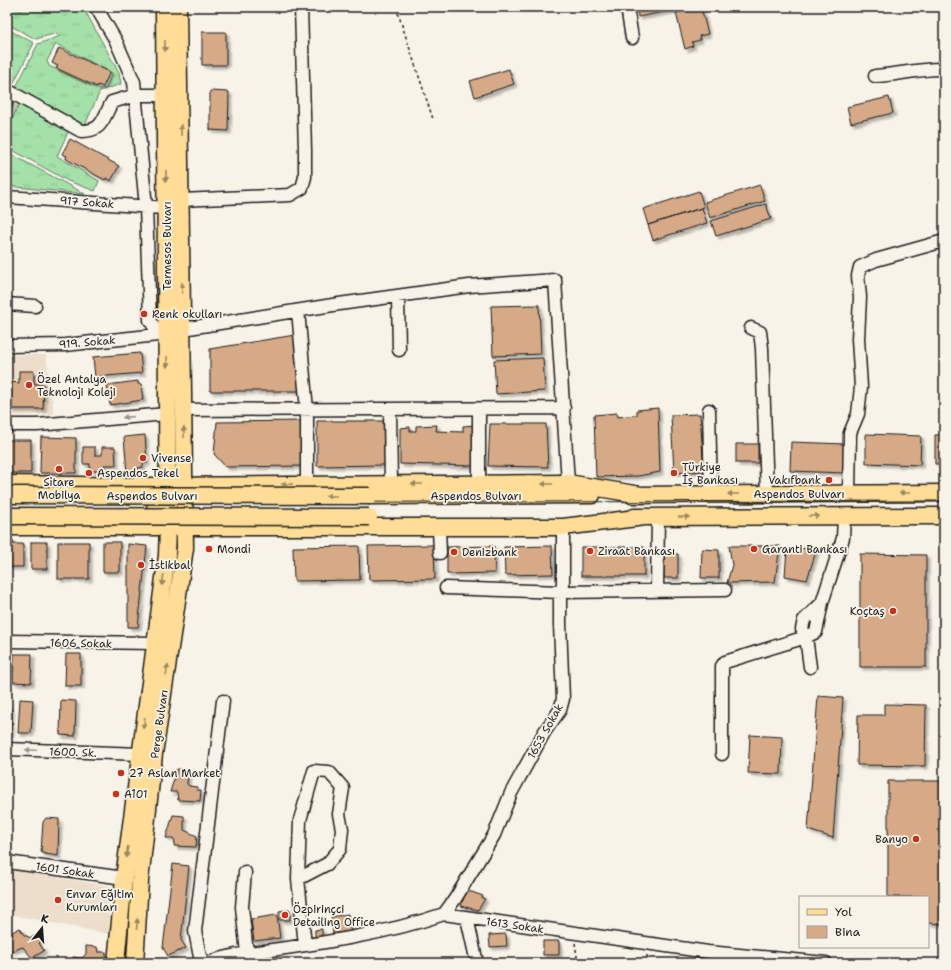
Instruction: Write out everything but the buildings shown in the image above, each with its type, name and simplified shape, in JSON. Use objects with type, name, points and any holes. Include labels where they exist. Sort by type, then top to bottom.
[{"type":"main road","name":"Termesos Bulvarı","points":[[164,7],[166,94],[168,485]]},
{"type":"main road","name":"Termesos Bulvarı","points":[[178,7],[185,485]]},
{"type":"main road","points":[[7,484],[144,486],[568,483],[641,495]]},
{"type":"main road","name":"Perge Bulvarı","points":[[116,963],[124,878],[154,643],[167,555],[168,485]]},
{"type":"main road","name":"Perge Bulvarı","points":[[135,963],[140,881],[154,754],[185,548],[185,485]]},
{"type":"main road","points":[[208,485],[199,490],[194,501],[196,513],[201,523],[212,527]]},
{"type":"main road","points":[[140,528],[150,524],[155,514],[156,503],[153,491],[144,486]]},
{"type":"main road","name":"Aspendos Bulvarı","points":[[7,496],[944,493]]},
{"type":"main road","name":"Aspendos Bulvarı","points":[[7,516],[944,516]]},
{"type":"main road","points":[[7,527],[563,527],[651,517]]},
{"type":"street","points":[[96,7],[116,41],[134,82],[146,207],[150,320],[155,328],[167,334]]},
{"type":"street","points":[[182,200],[290,195],[302,188],[306,170],[301,7]]},
{"type":"street","points":[[627,7],[632,38]]},
{"type":"street","points":[[876,76],[903,74],[931,68],[944,69]]},
{"type":"street","points":[[7,90],[81,131],[93,131],[99,126],[112,102],[136,95],[166,94]]},
{"type":"street","name":"917 Sokak","points":[[7,197],[166,208]]},
{"type":"street","points":[[849,494],[850,433],[858,414],[861,387],[858,339],[860,297],[858,276],[860,268],[876,260],[944,240]]},
{"type":"street","points":[[183,329],[469,286],[555,280],[568,483]]},
{"type":"street","points":[[398,297],[399,350]]},
{"type":"street","points":[[7,304],[35,306]]},
{"type":"street","points":[[298,311],[307,410],[307,484]]},
{"type":"street","points":[[751,328],[760,332],[762,348],[767,494]]},
{"type":"street","name":"919. Sokak","points":[[7,346],[65,345],[167,334]]},
{"type":"street","points":[[184,410],[564,408]]},
{"type":"street","points":[[479,484],[480,409]]},
{"type":"street","points":[[390,410],[391,484]]},
{"type":"street","points":[[709,410],[711,494]]},
{"type":"street","points":[[7,425],[37,425],[167,414]]},
{"type":"street","points":[[810,667],[806,637],[802,629],[804,620],[822,603],[843,538],[844,516]]},
{"type":"street","points":[[651,517],[657,590]]},
{"type":"street","name":"1653 Sokak","points":[[444,914],[455,899],[494,835],[512,793],[545,730],[560,710],[563,699],[560,624],[561,592],[563,582],[563,527]]},
{"type":"street","points":[[439,528],[440,554]]},
{"type":"street","points":[[446,588],[561,592],[725,590]]},
{"type":"street","points":[[722,754],[722,666],[725,662],[806,637]]},
{"type":"street","name":"1606 Sokak","points":[[7,641],[154,643]]},
{"type":"street","points":[[208,963],[200,958],[195,931],[222,701]]},
{"type":"street","name":"1600. Sk.","points":[[7,749],[140,754]]},
{"type":"street","points":[[298,879],[327,864],[340,849],[342,829],[339,814],[343,788],[329,772],[314,771],[300,820],[298,879],[305,945]]},
{"type":"street","name":"1601 Sokak","points":[[7,862],[124,878]]},
{"type":"street","points":[[245,872],[242,907],[247,953]]},
{"type":"street","name":"1613 Sokak","points":[[208,963],[247,953],[305,945],[409,926],[444,914],[708,952],[826,963]]},
{"type":"street","points":[[467,918],[477,963]]},
{"type":"path","points":[[396,7],[433,119]]},
{"type":"path","points":[[574,933],[578,963]]},
{"type":"shaded area","name":"Özel Antalya Teknoloji Koleji","points":[[7,355],[46,355],[54,414],[7,416]]},
{"type":"shaded area","name":"Envar Eğitim Kurumları","points":[[7,869],[109,886],[109,934],[7,914]]},
{"type":"green space","points":[[7,7],[13,7],[21,11],[24,7],[83,7],[119,73],[121,84],[100,91],[85,125],[15,89],[38,44],[60,36],[57,33],[36,39],[7,24]],"holes":[[[56,44],[112,73],[106,88],[98,89],[49,66],[47,61]]]},
{"type":"green space","points":[[7,29],[34,43],[12,86],[7,83]]},
{"type":"green space","points":[[20,102],[69,130],[57,156],[99,181],[95,191],[68,181],[7,147],[7,122],[10,123]]},
{"type":"green space","points":[[7,152],[85,194],[7,186]]},
{"type":"tram line","points":[[7,503],[944,501]]},
{"type":"place","name":"Renk okulları","points":[[144,314]]},
{"type":"place","name":"Özel Antalya Teknoloji Koleji","points":[[29,385]]},
{"type":"place","name":"Vivense","points":[[143,458]]},
{"type":"place","name":"Sitare Mobilya","points":[[59,469]]},
{"type":"place","name":"Aspendos Tekel","points":[[89,473]]},
{"type":"place","name":"Türkiye İş Bankası","points":[[674,473]]},
{"type":"place","name":"Vakıfbank","points":[[829,480]]},
{"type":"place","name":"Mondi","points":[[209,549]]},
{"type":"place","name":"Garanti Bankası","points":[[754,549]]},
{"type":"place","name":"Ziraat Bankası","points":[[590,551]]},
{"type":"place","name":"Denizbank","points":[[454,552]]},
{"type":"place","name":"İstikbal","points":[[141,565]]},
{"type":"place","name":"Koçtaş","points":[[893,611]]},
{"type":"place","name":"27 Aslan Market","points":[[121,773]]},
{"type":"place","name":"A101","points":[[116,794]]},
{"type":"place","name":"Banyo","points":[[916,839]]},
{"type":"place","name":"Envar Eğitim Kurumları","points":[[58,900]]},
{"type":"place","name":"Özpirinçci Detailing Office","points":[[285,915]]}]
